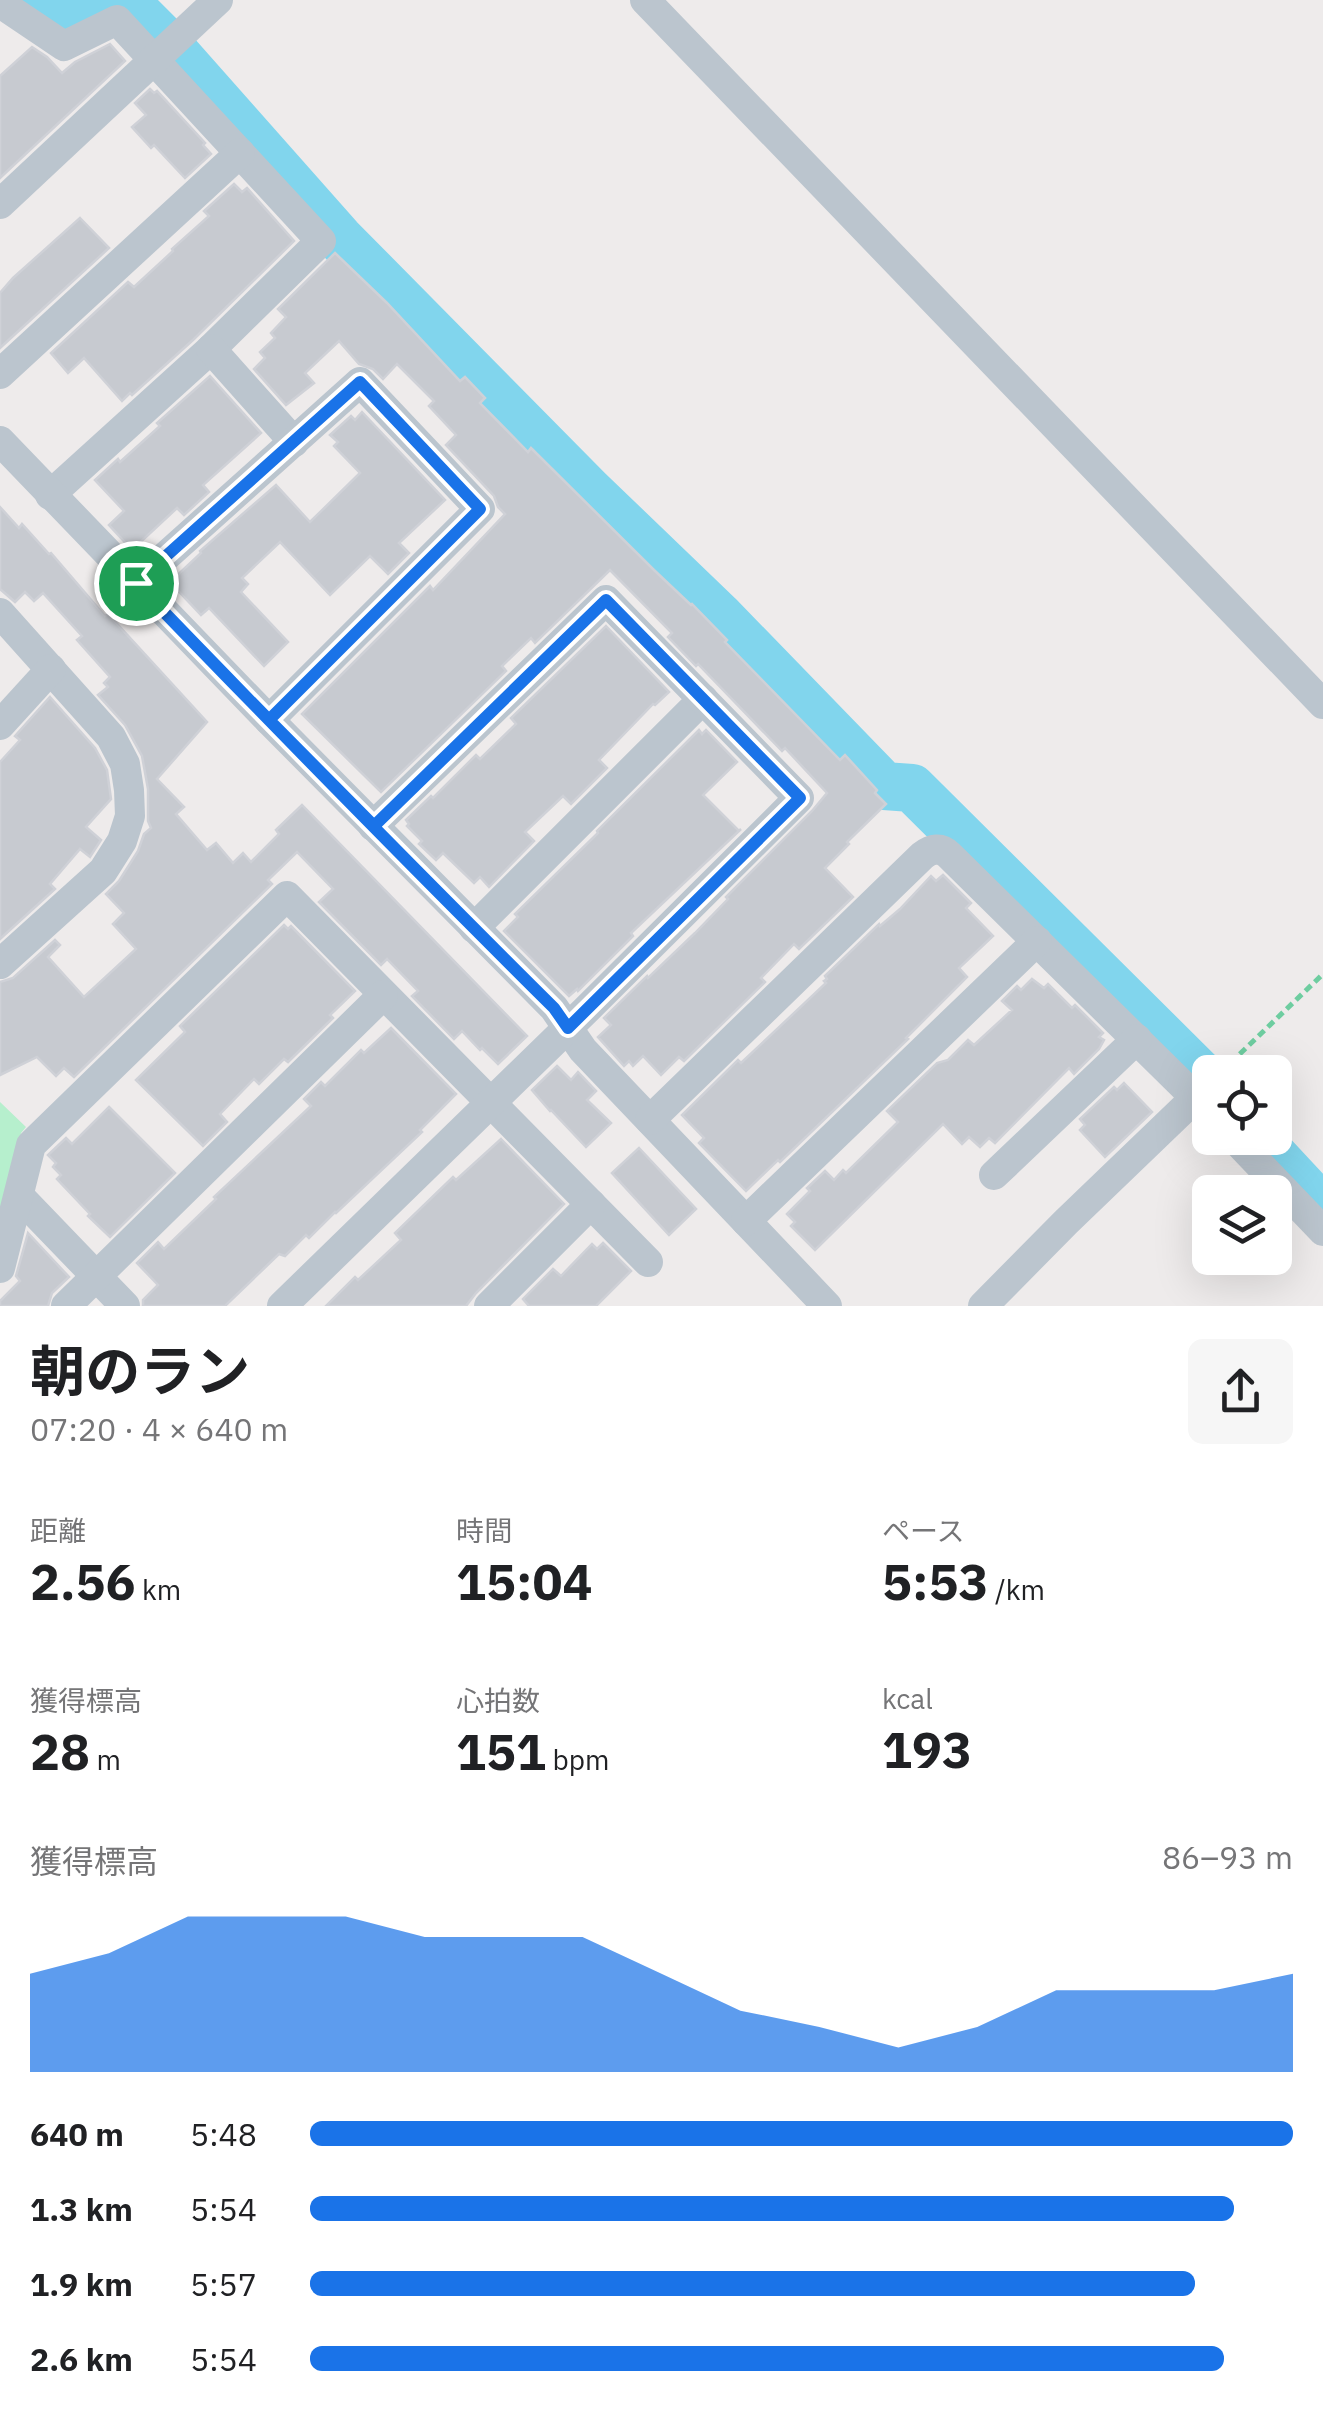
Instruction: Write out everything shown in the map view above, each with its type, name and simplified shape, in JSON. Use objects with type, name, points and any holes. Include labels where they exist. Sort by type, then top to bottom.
[{"type":"street","points":[[0,204],[218,0]]},
{"type":"street","points":[[645,0],[1323,704]]},
{"type":"street","points":[[7,19],[64,46],[117,20],[166,51],[240,153],[322,241],[50,495]]},
{"type":"street","points":[[0,374],[240,153]]},
{"type":"street","points":[[210,348],[294,442]]},
{"type":"street","points":[[136,583],[360,382],[480,509],[269,720]]},
{"type":"street","points":[[0,441],[554,1008],[583,1050],[827,1306]]},
{"type":"street","points":[[282,1306],[800,798],[606,600],[374,826]]},
{"type":"street","points":[[0,613],[111,737],[128,778],[130,816],[122,841],[102,871],[0,964]]},
{"type":"street","points":[[0,725],[51,669]]},
{"type":"street","points":[[474,928],[703,699]]},
{"type":"street","points":[[650,1120],[930,850],[939,849],[1192,1093]]},
{"type":"street","points":[[0,1268],[31,1144],[286,896],[648,1262]]},
{"type":"street","points":[[746,1221],[1036,941]]},
{"type":"street","points":[[66,1306],[383,996]]},
{"type":"street","points":[[994,1175],[1136,1039]]},
{"type":"street","points":[[983,1306],[1066,1222],[1192,1113]]},
{"type":"street","points":[[1250,1155],[1323,1231]]},
{"type":"street","points":[[20,1197],[125,1306]]},
{"type":"street","points":[[489,1306],[590,1204]]},
{"type":"path","points":[[1238,1055],[1323,974]]},
{"type":"green space","points":[[0,1102],[26,1127],[21,1133],[0,1236]]},
{"type":"building","points":[[110,44],[125,61],[0,178],[0,76],[32,47],[62,73]]},
{"type":"building","points":[[150,89],[157,91],[211,154],[185,178],[132,127],[146,115],[135,103]]},
{"type":"building","points":[[234,184],[242,192],[247,188],[294,241],[193,340],[122,401],[84,358],[68,373],[51,353],[128,282],[134,287],[173,251],[209,216],[204,211]]},
{"type":"building","points":[[80,218],[109,248],[0,348],[0,293]]},
{"type":"building","points":[[335,253],[460,381],[465,377],[485,398],[480,403],[528,452],[531,448],[692,604],[840,760],[845,755],[886,804],[825,868],[853,897],[799,949],[794,944],[761,978],[765,982],[684,1061],[679,1057],[661,1075],[643,1056],[633,1066],[629,1061],[624,1066],[598,1037],[611,1025],[604,1018],[695,933],[827,793],[785,748],[782,751],[696,666],[668,637],[672,633],[610,570],[535,643],[531,638],[502,666],[506,671],[381,792],[302,714],[430,586],[433,590],[505,514],[494,496],[446,445],[456,435],[429,406],[434,401],[397,364],[383,379],[373,369],[359,364],[339,341],[305,373],[314,383],[286,405],[254,369],[265,358],[260,352],[275,338],[271,333],[286,317],[278,309]]},
{"type":"building","points":[[210,376],[261,433],[203,485],[209,492],[184,515],[177,508],[132,550],[109,525],[124,511],[95,480],[160,426],[157,423]]},
{"type":"building","points":[[362,412],[445,500],[399,543],[409,553],[388,574],[370,556],[330,595],[280,542],[242,578],[248,584],[241,592],[288,642],[264,666],[209,608],[201,615],[170,582],[276,485],[310,522],[360,473],[334,446],[338,442],[330,435],[351,416],[355,420]]},
{"type":"building","points":[[0,507],[51,553],[105,616],[108,614],[207,722],[157,779],[184,807],[176,814],[207,850],[216,843],[233,863],[243,853],[251,862],[302,805],[527,1036],[498,1064],[462,1031],[454,1039],[412,996],[418,991],[387,959],[381,965],[319,902],[333,889],[297,852],[268,880],[272,884],[74,1077],[64,1068],[56,1076],[37,1057],[0,1075],[0,982],[13,978],[55,940],[60,945],[48,957],[84,997],[136,949],[113,924],[124,913],[106,894],[119,881],[151,828],[142,756],[125,725],[98,695],[108,687],[104,683],[110,677],[77,640],[82,636],[43,593],[34,601],[25,592],[15,602],[0,589]]},
{"type":"building","points":[[606,626],[669,692],[599,760],[607,768],[571,804],[563,796],[525,832],[534,841],[489,887],[480,877],[474,883],[443,853],[436,860],[419,844],[422,841],[406,820],[476,755],[480,759],[516,724],[511,718]]},
{"type":"building","points":[[50,697],[95,748],[107,770],[111,799],[86,827],[101,840],[90,857],[80,849],[50,884],[55,889],[0,939],[0,762],[20,740],[15,736]]},
{"type":"building","points":[[699,730],[702,734],[706,730],[737,762],[703,795],[739,831],[569,996],[504,931],[518,917],[515,914]]},
{"type":"building","points":[[943,875],[971,903],[966,908],[993,936],[959,968],[967,977],[908,1039],[746,1191],[699,1143],[704,1138],[682,1115],[826,983],[825,976],[931,876],[936,881]]},
{"type":"building","points":[[284,925],[288,929],[291,926],[355,991],[288,1062],[284,1059],[259,1084],[254,1079],[220,1114],[227,1122],[203,1146],[136,1080],[185,1032],[180,1026]]},
{"type":"building","points":[[1032,979],[1044,988],[1048,984],[1103,1033],[1099,1049],[1074,1074],[1069,1068],[995,1143],[989,1138],[980,1147],[969,1137],[962,1144],[943,1124],[815,1250],[791,1226],[795,1222],[787,1214],[810,1191],[807,1188],[825,1171],[834,1180],[843,1170],[846,1173],[898,1122],[887,1111],[937,1063],[948,1060],[968,1040],[974,1045],[1012,1010],[1002,1001],[1017,986],[1021,990]]},
{"type":"building","points":[[391,1028],[456,1094],[422,1132],[309,1238],[306,1235],[285,1256],[279,1254],[225,1306],[143,1306],[143,1300],[158,1285],[137,1263],[158,1242],[164,1249],[311,1106],[304,1099],[321,1082],[325,1086],[361,1050],[364,1053]]},
{"type":"building","points":[[557,1066],[571,1080],[578,1072],[596,1091],[587,1100],[611,1123],[586,1147],[532,1090]]},
{"type":"building","points":[[1124,1083],[1152,1112],[1105,1157],[1080,1130],[1085,1125],[1080,1119],[1114,1087],[1117,1090]]},
{"type":"building","points":[[109,1107],[175,1173],[110,1237],[57,1179],[61,1175],[48,1155],[66,1138],[72,1144]]},
{"type":"building","points":[[501,1139],[564,1204],[466,1306],[326,1306],[401,1240],[395,1233],[453,1177],[456,1180]]},
{"type":"building","points":[[639,1148],[696,1209],[669,1235],[612,1173]]},
{"type":"building","points":[[28,1233],[69,1277],[52,1293],[48,1306],[0,1306],[0,1301],[20,1281],[16,1276]]},
{"type":"building","points":[[603,1243],[631,1271],[596,1306],[529,1306],[523,1299],[553,1269],[561,1276],[592,1244],[597,1249]]},
{"type":"waterway","points":[[35,0],[65,21],[110,0]]},
{"type":"waterway","points":[[124,0],[339,238],[884,786],[912,788],[1192,1066]]},
{"type":"waterway","points":[[1273,1155],[1323,1209]]},
{"type":"route","points":[[136,583],[269,720],[554,1008],[568,1028],[800,798],[606,600],[374,826],[269,720],[480,509],[360,382],[136,583]]}]
